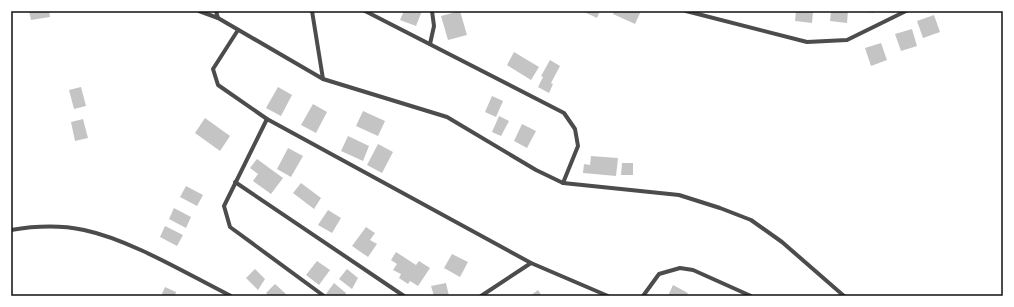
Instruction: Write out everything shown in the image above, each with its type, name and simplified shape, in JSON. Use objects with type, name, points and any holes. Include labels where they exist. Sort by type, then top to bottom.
[{"type":"street","points":[[200,11],[218,18],[323,79],[447,117],[536,170],[563,183],[679,195],[751,220],[782,242],[844,296]]},
{"type":"street","points":[[216,11],[218,18]]},
{"type":"street","points":[[312,11],[323,79]]},
{"type":"street","points":[[365,11],[564,113],[575,129],[578,146],[563,183]]},
{"type":"street","points":[[430,44],[434,26],[432,11]]},
{"type":"street","points":[[686,11],[807,42],[847,40],[906,11]]},
{"type":"street","points":[[238,30],[213,69],[218,85],[267,119],[531,263],[608,296]]},
{"type":"street","points":[[267,119],[224,206],[230,226],[324,296]]},
{"type":"street","points":[[235,182],[404,296]]},
{"type":"street","points":[[11,230],[36,226],[84,230],[127,244],[231,296]]},
{"type":"street","points":[[482,296],[531,263]]},
{"type":"street","points":[[643,296],[659,274],[680,268],[693,270],[751,296]]},
{"type":"building","points":[[29,11],[49,11],[50,17],[31,20]]},
{"type":"building","points":[[404,11],[422,11],[416,26],[400,20]]},
{"type":"building","points":[[460,11],[467,35],[448,40],[441,16]]},
{"type":"building","points":[[582,11],[600,11],[597,18]]},
{"type":"building","points":[[614,11],[641,11],[635,24],[613,14]]},
{"type":"building","points":[[796,11],[813,11],[812,23],[795,21]]},
{"type":"building","points":[[831,11],[848,11],[847,23],[830,21]]},
{"type":"building","points":[[859,11],[875,11],[874,13]]},
{"type":"building","points":[[934,15],[940,32],[923,38],[917,21]]},
{"type":"building","points":[[912,29],[917,46],[901,51],[895,34]]},
{"type":"building","points":[[881,43],[887,60],[871,66],[865,48]]},
{"type":"building","points":[[514,52],[539,67],[531,80],[507,65]]},
{"type":"building","points":[[550,60],[560,66],[551,83],[553,84],[549,93],[538,87],[543,77],[541,76]]},
{"type":"building","points":[[81,87],[86,106],[74,109],[69,90]]},
{"type":"building","points":[[278,87],[292,95],[281,116],[266,108]]},
{"type":"building","points":[[492,96],[503,101],[496,117],[485,112]]},
{"type":"building","points":[[313,104],[327,112],[316,133],[301,125]]},
{"type":"building","points":[[363,111],[385,121],[378,136],[356,126]]},
{"type":"building","points":[[499,116],[509,121],[501,136],[492,132]]},
{"type":"building","points":[[205,118],[230,136],[220,151],[195,133]]},
{"type":"building","points":[[83,119],[88,138],[75,141],[71,122]]},
{"type":"building","points":[[522,124],[536,131],[527,148],[514,141]]},
{"type":"building","points":[[348,136],[369,146],[363,161],[341,151]]},
{"type":"building","points":[[378,144],[393,152],[382,173],[367,165]]},
{"type":"building","points":[[288,148],[303,156],[291,177],[277,169]]},
{"type":"building","points":[[591,156],[618,158],[616,176],[583,173],[584,164],[590,165]]},
{"type":"building","points":[[257,159],[283,178],[271,194],[253,181],[258,174],[250,168]]},
{"type":"building","points":[[622,163],[633,163],[633,175],[621,175]]},
{"type":"building","points":[[301,183],[321,198],[314,209],[293,193]]},
{"type":"building","points":[[186,186],[203,195],[197,206],[180,197]]},
{"type":"building","points":[[174,208],[191,217],[186,228],[169,219]]},
{"type":"building","points":[[328,210],[341,218],[332,233],[318,225]]},
{"type":"building","points":[[165,226],[183,235],[177,246],[160,237]]},
{"type":"building","points":[[366,227],[375,233],[370,240],[377,244],[368,257],[352,246]]},
{"type":"building","points":[[396,252],[416,265],[419,261],[430,268],[418,286],[410,281],[408,284],[399,278],[401,274],[393,270],[397,264],[391,260]]},
{"type":"building","points":[[452,254],[468,262],[460,277],[444,268]]},
{"type":"building","points":[[317,261],[330,270],[319,285],[306,275]]},
{"type":"building","points":[[255,269],[265,279],[258,290],[246,278]]},
{"type":"building","points":[[347,269],[358,278],[352,289],[339,279]]},
{"type":"building","points":[[334,283],[346,293],[344,296],[329,296],[326,294]]},
{"type":"building","points":[[446,283],[449,296],[434,296],[431,286]]},
{"type":"building","points":[[275,284],[286,294],[284,296],[269,296],[266,293]]},
{"type":"building","points":[[673,285],[688,293],[686,296],[668,296]]},
{"type":"building","points":[[165,287],[176,292],[175,296],[161,296]]},
{"type":"building","points":[[538,290],[542,296],[530,296]]}]
